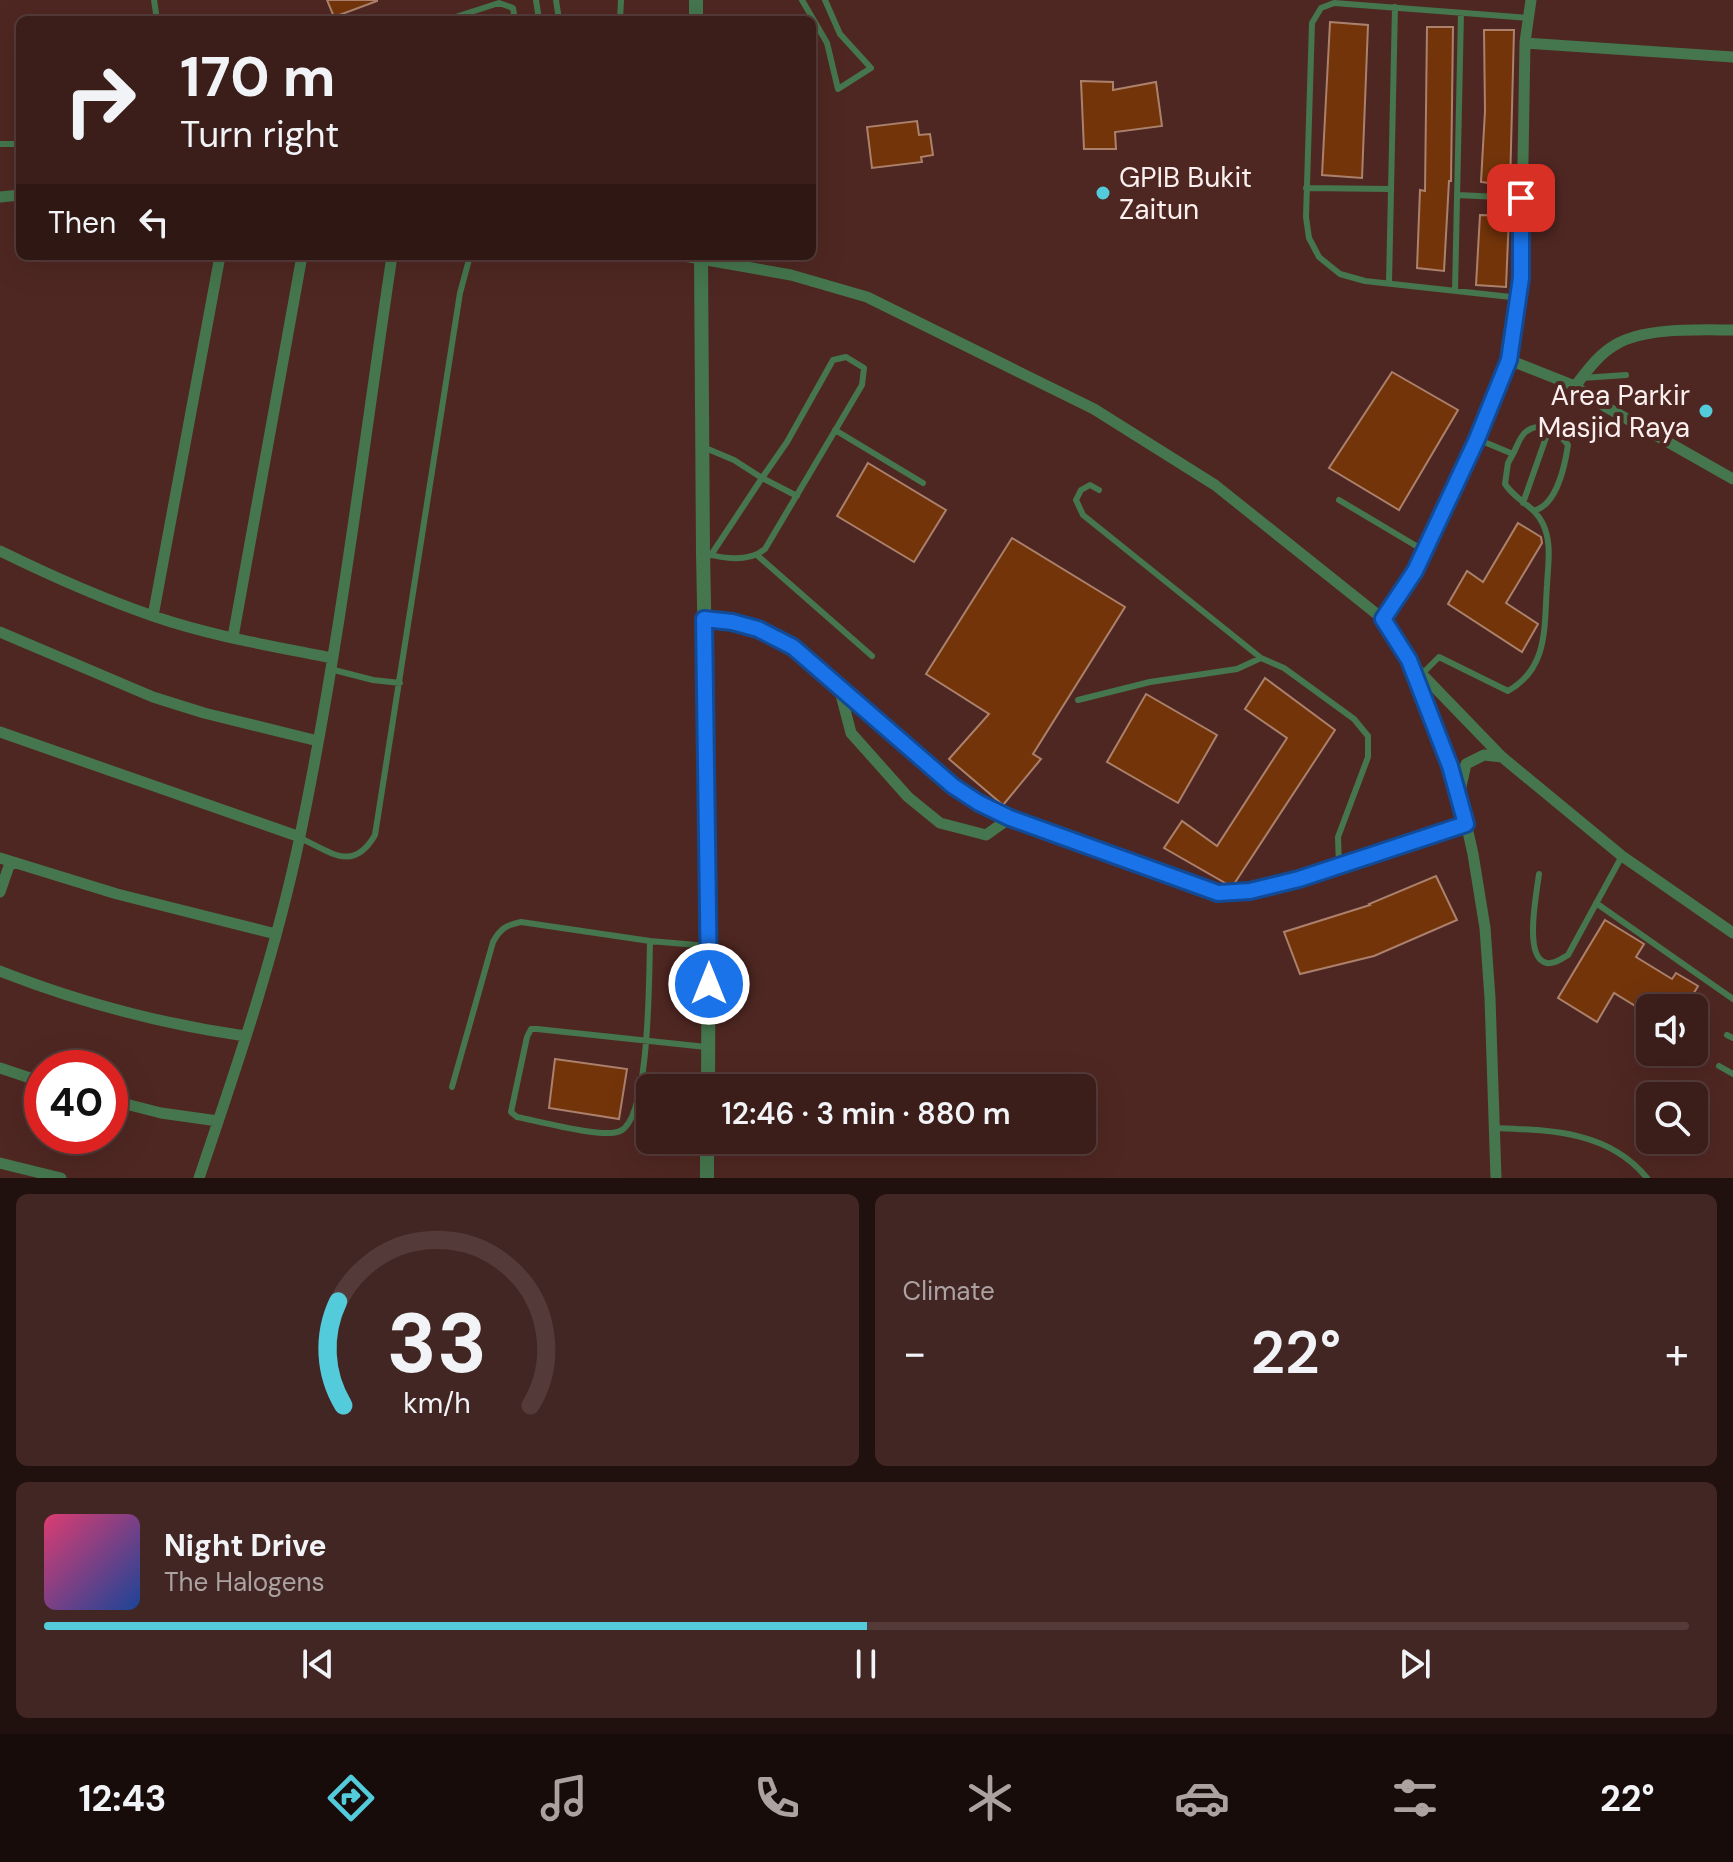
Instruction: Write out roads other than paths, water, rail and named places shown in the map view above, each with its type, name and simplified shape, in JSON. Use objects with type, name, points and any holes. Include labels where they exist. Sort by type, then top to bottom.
[{"type":"street","points":[[1383,619],[1415,571],[1477,439],[1509,360],[1520,298],[1525,43],[1531,0]]},
{"type":"street","points":[[1525,43],[1733,57]]},
{"type":"street","points":[[153,616],[219,260]]},
{"type":"street","points":[[233,637],[301,260]]},
{"type":"street","points":[[199,1178],[276,934],[300,837],[331,664],[391,260]]},
{"type":"street","points":[[701,260],[707,554],[704,619],[708,1074]]},
{"type":"street","points":[[716,260],[791,275],[867,297],[1094,409],[1215,485],[1383,619],[1409,660],[1502,757],[1622,856],[1733,933]]},
{"type":"street","points":[[1579,382],[1598,357],[1617,343],[1683,330],[1733,330]]},
{"type":"street","points":[[1509,360],[1579,382],[1606,407],[1733,479]]},
{"type":"street","points":[[0,551],[153,616],[331,664]]},
{"type":"street","points":[[704,619],[732,622],[777,637],[793,647],[953,786],[979,803],[1010,818],[1218,893],[1250,891],[1339,866],[1466,824]]},
{"type":"street","points":[[0,632],[153,697],[318,741]]},
{"type":"street","points":[[1409,660],[1460,796],[1485,928],[1496,1178]]},
{"type":"street","points":[[839,686],[851,733],[908,797],[940,823],[986,835],[1010,818]]},
{"type":"street","points":[[0,732],[300,837]]},
{"type":"street","points":[[1460,796],[1466,764],[1484,755],[1502,757]]},
{"type":"street","points":[[0,892],[5,860],[206,918],[276,934]]},
{"type":"street","points":[[0,971],[108,1006],[183,1026],[245,1036]]},
{"type":"street","points":[[0,1068],[24,1076]]},
{"type":"street","points":[[128,1105],[218,1121]]},
{"type":"street","points":[[707,1154],[707,1178]]},
{"type":"street","points":[[0,1163],[61,1178]]},
{"type":"lane","points":[[816,24],[827,43],[838,89],[871,68],[840,34],[825,0]]},
{"type":"lane","points":[[458,16],[499,3],[513,8],[514,16]]},
{"type":"lane","points":[[1520,298],[1365,281],[1340,274],[1319,257],[1309,238],[1306,188],[1312,23],[1321,8],[1334,3],[1528,18]]},
{"type":"lane","points":[[1389,283],[1395,7]]},
{"type":"lane","points":[[1455,291],[1461,13]]},
{"type":"lane","points":[[827,43],[840,34]]},
{"type":"lane","points":[[1306,188],[1390,189]]},
{"type":"lane","points":[[1457,195],[1521,198]]},
{"type":"lane","points":[[300,837],[343,857],[357,856],[375,835],[460,293],[469,260]]},
{"type":"lane","points":[[839,357],[846,357],[864,368],[862,385],[765,549],[757,555],[732,558],[707,554],[762,478],[787,442],[827,366],[839,357]]},
{"type":"lane","points":[[1579,382],[1626,375]]},
{"type":"lane","points":[[1422,674],[1439,657],[1508,691],[1520,684],[1529,672],[1546,636],[1549,538],[1536,510],[1512,495],[1505,484],[1508,463],[1527,430],[1535,427],[1560,434],[1568,445],[1566,460],[1547,504],[1536,510]]},
{"type":"lane","points":[[1523,503],[1549,429]]},
{"type":"lane","points":[[835,430],[923,483]]},
{"type":"lane","points":[[1477,439],[1513,454]]},
{"type":"lane","points":[[703,447],[734,460],[797,496]]},
{"type":"lane","points":[[1099,490],[1090,485],[1081,490],[1076,500],[1083,515],[1261,658],[1284,668],[1354,719],[1368,736],[1368,757],[1338,837],[1339,866]]},
{"type":"lane","points":[[1339,500],[1423,550]]},
{"type":"lane","points":[[757,555],[872,656]]},
{"type":"lane","points":[[1078,700],[1150,682],[1237,669],[1261,658]]},
{"type":"lane","points":[[331,664],[400,683]]},
{"type":"lane","points":[[1539,874],[1533,930],[1538,957],[1544,962],[1553,963],[1568,955],[1622,856]]},
{"type":"lane","points":[[1596,903],[1733,999]]},
{"type":"lane","points":[[452,1087],[493,942],[499,931],[508,925],[521,922],[650,941],[709,946]]},
{"type":"lane","points":[[650,941],[646,1042],[637,1107],[630,1124],[623,1130],[604,1134],[517,1117],[511,1112],[531,1029],[646,1042],[708,1047]]},
{"type":"lane","points":[[1719,1066],[1733,1074]]},
{"type":"lane","points":[[1495,1128],[1554,1130],[1601,1141],[1636,1164],[1647,1178]]},
{"type":"place","name":"GPIB Bukit Zaitun","points":[[1103,193]]},
{"type":"place","name":"Area Parkir Masjid Raya","points":[[1706,411]]}]
